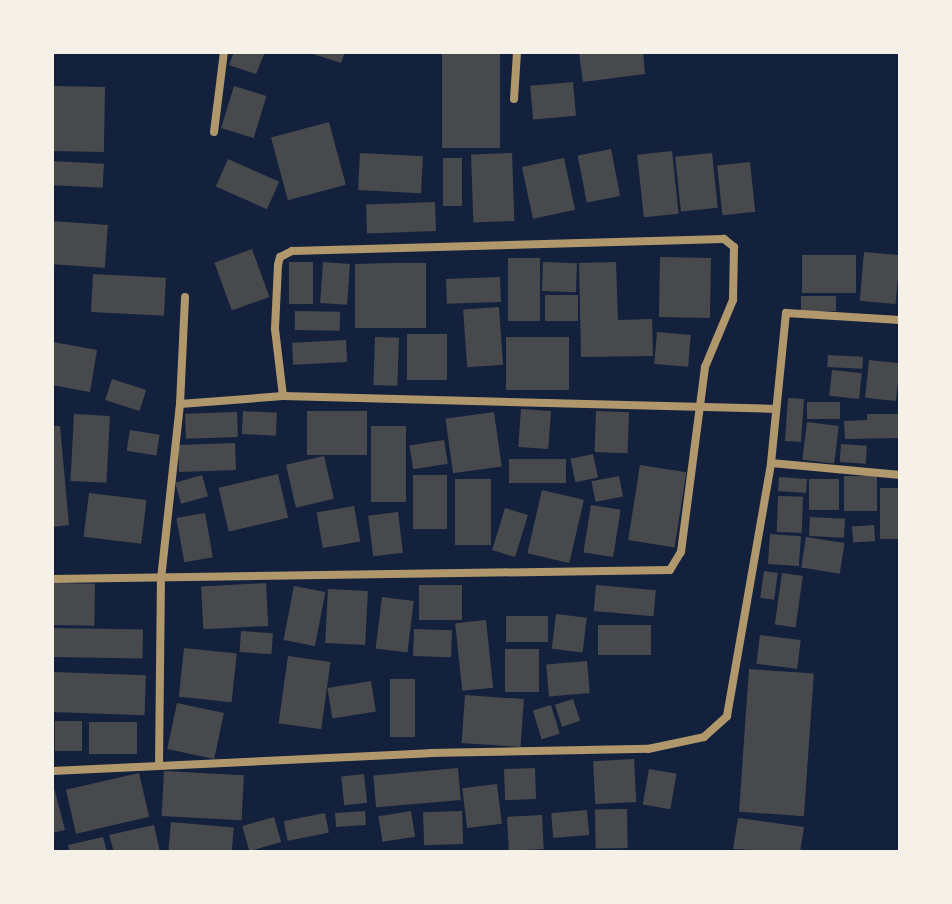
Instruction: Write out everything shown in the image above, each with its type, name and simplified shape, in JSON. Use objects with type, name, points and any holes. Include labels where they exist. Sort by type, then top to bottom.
[{"type":"street","points":[[214,132],[224,52]]},
{"type":"street","points":[[514,99],[517,52]]},
{"type":"street","points":[[52,579],[670,570],[681,552],[697,407],[714,341],[733,300],[734,247],[724,239],[292,251],[278,265],[275,329],[283,396]]},
{"type":"street","points":[[159,765],[161,579],[180,404],[185,297]]},
{"type":"street","points":[[52,771],[648,749],[704,737],[727,716],[771,463],[786,313],[900,320]]},
{"type":"street","points":[[180,404],[283,396],[776,409]]},
{"type":"street","points":[[771,463],[900,475]]},
{"type":"building","points":[[234,52],[265,52],[256,74],[229,65]]},
{"type":"building","points":[[307,52],[345,52],[341,63]]},
{"type":"building","points":[[442,52],[500,52],[500,148],[442,148]]},
{"type":"building","points":[[579,52],[643,52],[645,74],[583,82]]},
{"type":"building","points":[[573,82],[576,116],[533,120],[530,86]]},
{"type":"building","points":[[52,86],[105,87],[104,152],[52,151]]},
{"type":"building","points":[[234,86],[267,96],[254,138],[221,128]]},
{"type":"building","points":[[329,122],[346,185],[288,200],[271,138]]},
{"type":"building","points":[[611,149],[620,196],[587,203],[578,155]]},
{"type":"building","points":[[672,151],[679,214],[644,217],[637,155]]},
{"type":"building","points":[[360,153],[423,156],[421,193],[358,190]]},
{"type":"building","points":[[512,153],[514,221],[473,222],[471,154]]},
{"type":"building","points":[[712,153],[718,208],[681,212],[675,157]]},
{"type":"building","points":[[443,158],[462,158],[462,206],[443,206]]},
{"type":"building","points":[[564,158],[575,210],[533,219],[522,167]]},
{"type":"building","points":[[228,159],[279,182],[267,209],[216,186]]},
{"type":"building","points":[[52,161],[104,164],[103,188],[52,185]]},
{"type":"building","points":[[750,162],[755,212],[722,215],[717,165]]},
{"type":"building","points":[[435,202],[436,231],[367,233],[366,204]]},
{"type":"building","points":[[52,221],[108,225],[105,268],[52,264]]},
{"type":"building","points":[[252,249],[269,297],[232,311],[214,263]]},
{"type":"building","points":[[864,252],[900,255],[896,304],[860,301]]},
{"type":"building","points":[[802,255],[856,255],[856,293],[802,293]]},
{"type":"building","points":[[660,257],[711,258],[710,318],[659,317]]},
{"type":"building","points":[[508,258],[540,258],[540,321],[508,321]]},
{"type":"building","points":[[289,262],[313,262],[313,304],[289,304]]},
{"type":"building","points":[[323,262],[350,264],[347,305],[320,303]]},
{"type":"building","points":[[543,262],[577,263],[576,292],[542,291]]},
{"type":"building","points":[[616,262],[618,320],[652,319],[653,356],[581,357],[579,263]]},
{"type":"building","points":[[426,263],[426,328],[355,328],[355,264]]},
{"type":"building","points":[[93,274],[166,278],[164,316],[91,312]]},
{"type":"building","points":[[500,277],[501,302],[447,304],[446,279]]},
{"type":"building","points":[[545,295],[578,295],[578,321],[545,321]]},
{"type":"building","points":[[801,296],[836,296],[836,311],[801,311]]},
{"type":"building","points":[[499,307],[503,365],[467,367],[463,310]]},
{"type":"building","points":[[295,311],[340,312],[340,331],[295,330]]},
{"type":"building","points":[[657,332],[691,335],[688,367],[654,364]]},
{"type":"building","points":[[407,334],[447,334],[447,380],[407,380]]},
{"type":"building","points":[[375,337],[399,338],[397,386],[373,385]]},
{"type":"building","points":[[506,337],[569,337],[569,390],[506,390]]},
{"type":"building","points":[[346,340],[347,362],[293,365],[292,343]]},
{"type":"building","points":[[53,342],[97,350],[90,392],[52,385]]},
{"type":"building","points":[[828,355],[863,357],[862,369],[827,367]]},
{"type":"building","points":[[869,360],[900,363],[896,401],[865,398]]},
{"type":"building","points":[[832,370],[862,373],[859,399],[829,396]]},
{"type":"building","points":[[112,379],[146,390],[139,411],[105,400]]},
{"type":"building","points":[[788,398],[804,399],[801,442],[785,441]]},
{"type":"building","points":[[807,402],[840,402],[840,419],[807,419]]},
{"type":"building","points":[[521,409],[551,411],[548,449],[518,447]]},
{"type":"building","points":[[243,411],[277,413],[276,436],[242,434]]},
{"type":"building","points":[[307,411],[367,411],[367,455],[307,455]]},
{"type":"building","points":[[596,411],[629,412],[628,453],[595,452]]},
{"type":"building","points":[[237,412],[238,437],[186,439],[185,414]]},
{"type":"building","points":[[494,412],[502,466],[453,473],[445,419]]},
{"type":"building","points":[[74,414],[110,416],[106,483],[70,481]]},
{"type":"building","points":[[867,414],[900,414],[900,438],[845,439],[844,421],[867,420]]},
{"type":"building","points":[[807,422],[839,426],[834,464],[802,460]]},
{"type":"building","points":[[52,426],[60,426],[69,525],[52,527]]},
{"type":"building","points":[[371,426],[406,426],[406,502],[371,502]]},
{"type":"building","points":[[130,430],[160,435],[156,455],[127,451]]},
{"type":"building","points":[[444,440],[448,464],[413,469],[409,445]]},
{"type":"building","points":[[235,443],[236,470],[179,472],[178,445]]},
{"type":"building","points":[[841,444],[867,446],[866,464],[840,462]]},
{"type":"building","points":[[593,454],[598,477],[575,482],[571,459]]},
{"type":"building","points":[[324,456],[334,499],[296,508],[286,465]]},
{"type":"building","points":[[509,459],[566,459],[566,483],[509,483]]},
{"type":"building","points":[[640,465],[686,472],[675,547],[628,540]]},
{"type":"building","points":[[278,474],[288,518],[229,532],[219,488]]},
{"type":"building","points":[[202,475],[208,496],[181,504],[175,483]]},
{"type":"building","points":[[413,475],[447,475],[447,529],[413,529]]},
{"type":"building","points":[[619,476],[623,497],[596,502],[592,481]]},
{"type":"building","points":[[844,476],[877,476],[877,511],[844,511]]},
{"type":"building","points":[[779,477],[807,479],[806,493],[778,491]]},
{"type":"building","points":[[455,479],[491,479],[491,545],[455,545]]},
{"type":"building","points":[[809,479],[839,479],[839,510],[809,510]]},
{"type":"building","points":[[880,488],[900,488],[900,539],[880,539]]},
{"type":"building","points":[[542,490],[584,500],[569,563],[527,553]]},
{"type":"building","points":[[89,493],[147,500],[141,544],[84,537]]},
{"type":"building","points":[[778,496],[803,497],[802,533],[777,532]]},
{"type":"building","points":[[591,505],[621,510],[613,557],[583,552]]},
{"type":"building","points":[[354,506],[360,541],[323,548],[317,513]]},
{"type":"building","points":[[505,508],[528,515],[515,557],[492,550]]},
{"type":"building","points":[[398,512],[403,553],[373,556],[368,516]]},
{"type":"building","points":[[205,513],[213,557],[184,562],[176,518]]},
{"type":"building","points":[[810,517],[845,519],[844,538],[809,536]]},
{"type":"building","points":[[874,525],[875,541],[853,542],[852,527]]},
{"type":"building","points":[[770,534],[801,536],[799,566],[768,564]]},
{"type":"building","points":[[806,537],[845,543],[840,574],[801,568]]},
{"type":"building","points":[[764,571],[778,573],[774,600],[760,598]]},
{"type":"building","points":[[782,573],[803,576],[796,627],[775,624]]},
{"type":"building","points":[[53,583],[95,584],[94,626],[52,625]]},
{"type":"building","points":[[266,583],[268,626],[203,629],[201,586]]},
{"type":"building","points":[[419,585],[462,585],[462,620],[419,620]]},
{"type":"building","points":[[596,585],[656,590],[654,616],[594,611]]},
{"type":"building","points":[[294,586],[325,592],[315,646],[284,640]]},
{"type":"building","points":[[328,589],[368,591],[365,645],[325,643]]},
{"type":"building","points":[[382,597],[414,601],[407,653],[376,649]]},
{"type":"building","points":[[556,614],[587,618],[583,653],[552,649]]},
{"type":"building","points":[[506,616],[548,616],[548,642],[506,642]]},
{"type":"building","points":[[486,620],[493,688],[462,691],[455,623]]},
{"type":"building","points":[[598,625],[651,625],[651,655],[598,655]]},
{"type":"building","points":[[54,628],[143,630],[142,659],[53,657]]},
{"type":"building","points":[[414,629],[452,630],[451,657],[413,656]]},
{"type":"building","points":[[241,631],[273,633],[271,654],[240,652]]},
{"type":"building","points":[[760,635],[801,640],[797,669],[756,664]]},
{"type":"building","points":[[184,648],[237,654],[232,702],[179,697]]},
{"type":"building","points":[[505,649],[539,649],[539,692],[505,692]]},
{"type":"building","points":[[288,656],[331,662],[321,729],[279,723]]},
{"type":"building","points":[[587,661],[590,693],[549,696],[546,665]]},
{"type":"building","points":[[749,669],[814,674],[804,816],[739,812]]},
{"type":"building","points":[[52,672],[146,675],[145,715],[52,712]]},
{"type":"building","points":[[390,679],[415,679],[415,737],[390,737]]},
{"type":"building","points":[[371,681],[376,712],[332,719],[328,688]]},
{"type":"building","points":[[465,695],[524,699],[521,747],[462,743]]},
{"type":"building","points":[[573,699],[580,721],[562,727],[555,705]]},
{"type":"building","points":[[177,703],[224,713],[214,759],[167,749]]},
{"type":"building","points":[[551,705],[560,734],[542,739],[533,711]]},
{"type":"building","points":[[55,721],[82,721],[82,751],[55,751]]},
{"type":"building","points":[[89,722],[137,722],[137,754],[89,754]]},
{"type":"building","points":[[634,759],[636,802],[595,804],[593,761]]},
{"type":"building","points":[[458,768],[461,800],[376,807],[373,775]]},
{"type":"building","points":[[535,768],[536,799],[505,800],[504,769]]},
{"type":"building","points":[[649,769],[677,774],[670,809],[643,804]]},
{"type":"building","points":[[164,771],[244,775],[242,820],[162,816]]},
{"type":"building","points":[[139,773],[149,817],[76,834],[66,790]]},
{"type":"building","points":[[364,774],[367,803],[344,805],[341,776]]},
{"type":"building","points":[[52,780],[65,830],[52,833]]},
{"type":"building","points":[[497,784],[502,824],[467,828],[462,788]]},
{"type":"building","points":[[627,809],[628,848],[596,849],[595,810]]},
{"type":"building","points":[[587,810],[589,835],[553,838],[551,813]]},
{"type":"building","points":[[365,811],[366,825],[336,827],[335,813]]},
{"type":"building","points":[[411,811],[415,837],[382,842],[378,816]]},
{"type":"building","points":[[462,811],[463,844],[424,845],[423,812]]},
{"type":"building","points":[[325,813],[329,833],[288,841],[284,821]]},
{"type":"building","points":[[542,815],[544,849],[509,851],[507,817]]},
{"type":"building","points":[[274,817],[281,842],[249,851],[242,826]]},
{"type":"building","points":[[738,818],[804,827],[800,852],[733,849]]},
{"type":"building","points":[[171,822],[234,827],[232,852],[169,850]]},
{"type":"building","points":[[154,825],[160,852],[114,852],[109,835]]},
{"type":"building","points":[[103,837],[107,852],[70,852],[68,845]]}]
